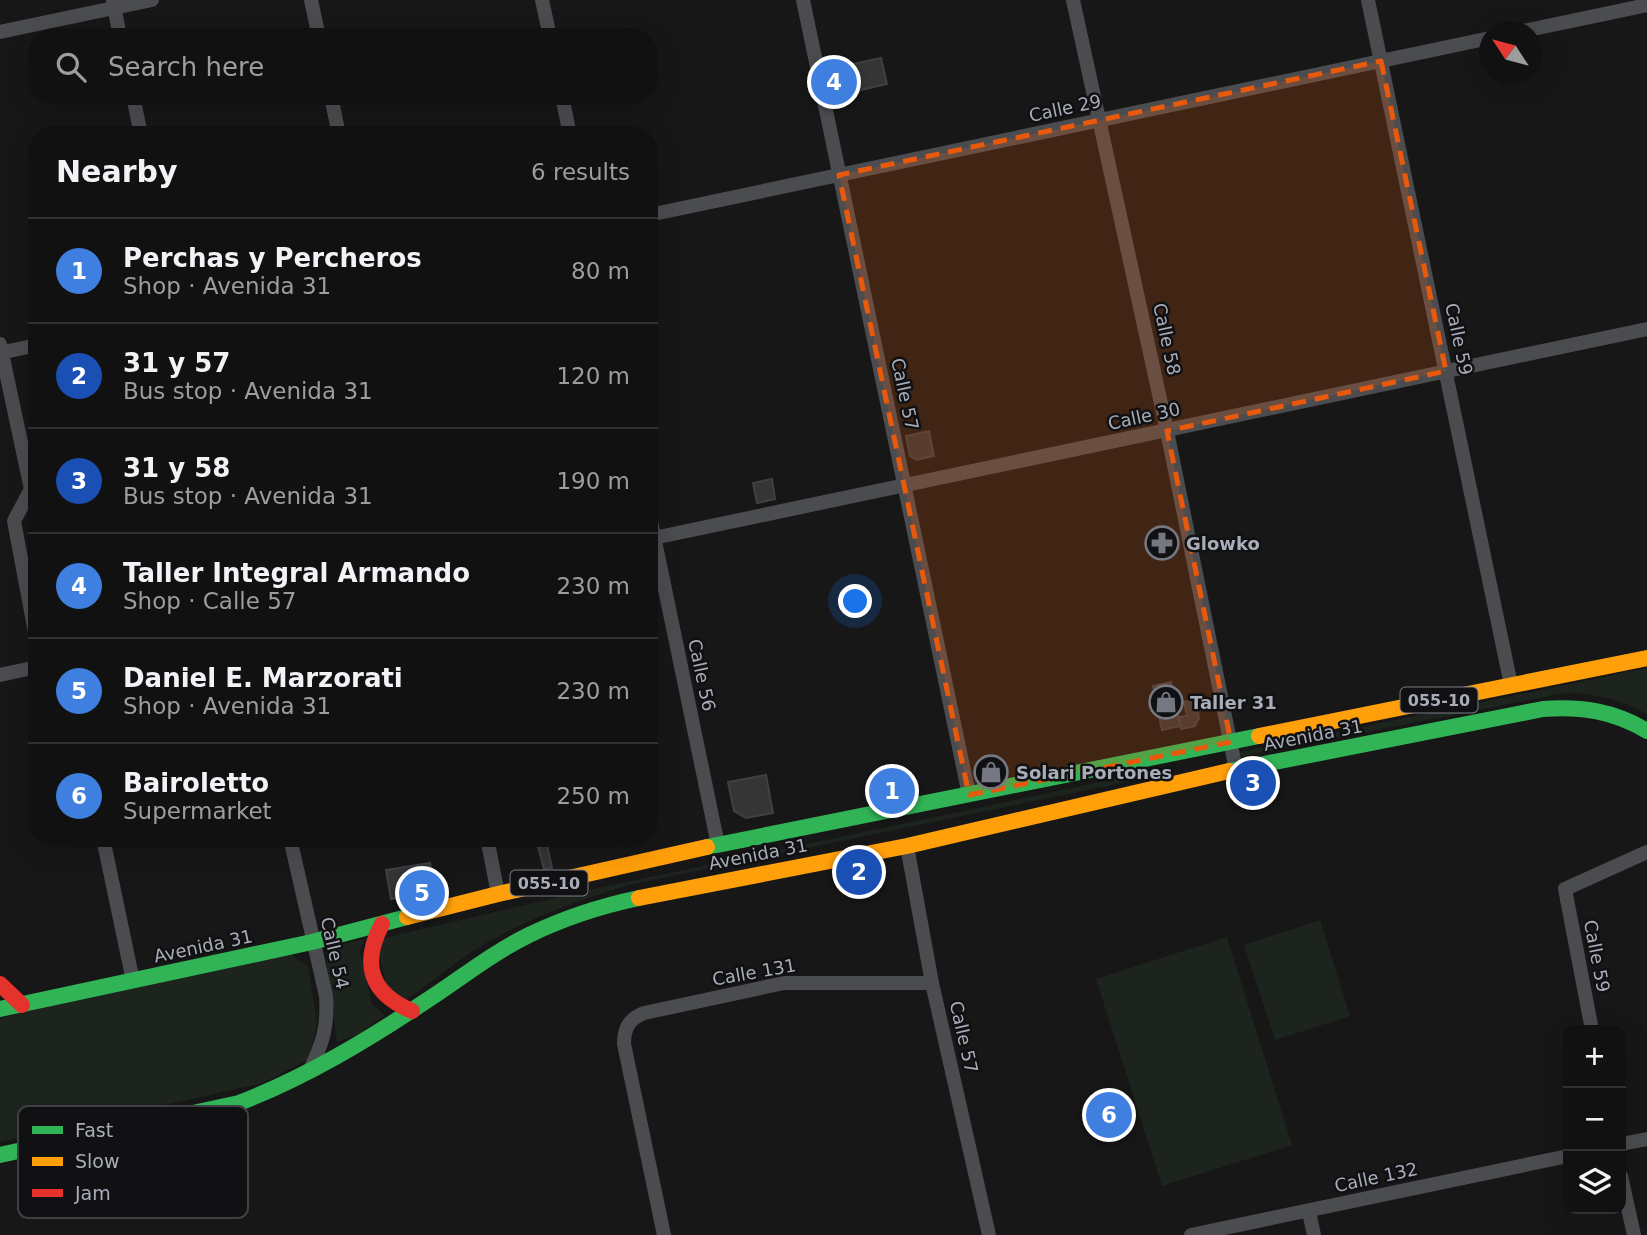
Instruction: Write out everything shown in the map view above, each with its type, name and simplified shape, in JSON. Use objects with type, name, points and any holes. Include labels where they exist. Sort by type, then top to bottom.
[{"type":"main road","name":"Avenida 31","points":[[0,1009],[312,942],[498,894],[718,845],[1647,658]]},
{"type":"main road","name":"Avenida 31","points":[[225,1106],[308,1075],[412,1011],[492,955],[528,935],[617,902],[907,846],[1236,770],[1543,709],[1572,706],[1614,714],[1647,731]]},
{"type":"main road","points":[[382,923],[370,950],[373,979],[389,1000],[412,1011]]},
{"type":"main road","points":[[0,984],[22,1005]]},
{"type":"main road","name":"Avenida 31","points":[[0,1155],[18,1151]]},
{"type":"street","points":[[0,32],[113,4],[152,0]]},
{"type":"street","points":[[311,0],[317,28]]},
{"type":"street","points":[[542,0],[548,28]]},
{"type":"street","name":"Calle 57","points":[[803,0],[969,795]]},
{"type":"street","name":"Calle 58","points":[[1073,0],[1167,431],[1236,770]]},
{"type":"street","name":"Calle 59","points":[[1368,0],[1511,685]]},
{"type":"street","points":[[113,4],[118,28]]},
{"type":"street","points":[[1542,27],[1647,5]]},
{"type":"street","name":"Calle 29","points":[[658,213],[1479,40]]},
{"type":"street","points":[[135,105],[139,126]]},
{"type":"street","points":[[333,105],[338,126]]},
{"type":"street","points":[[564,105],[568,126]]},
{"type":"street","name":"Calle 30","points":[[658,537],[1647,329]]},
{"type":"street","points":[[28,346],[1,349],[28,475]]},
{"type":"street","points":[[28,495],[14,521],[28,595]]},
{"type":"street","name":"Calle 56","points":[[658,566],[718,845]]},
{"type":"street","points":[[0,675],[28,669]]},
{"type":"street","name":"Calle 57","points":[[907,846],[932,984],[989,1235]]},
{"type":"street","points":[[105,847],[132,982]]},
{"type":"street","name":"Calle 54","points":[[292,847],[326,996],[328,1022],[323,1043],[308,1075]]},
{"type":"street","points":[[489,847],[498,894]]},
{"type":"street","name":"Calle 59","points":[[1591,1025],[1565,889],[1647,852]]},
{"type":"street","name":"Calle 131","points":[[664,1235],[624,1044],[624,1032],[634,1017],[784,983],[932,984]]},
{"type":"street","points":[[1626,1143],[1647,1139]]},
{"type":"street","name":"Calle 132","points":[[1191,1235],[1563,1157]]},
{"type":"street","points":[[1626,1199],[1634,1235]]},
{"type":"street","points":[[1309,1212],[1314,1235]]},
{"type":"highlighted area","points":[[1381,61],[1446,371],[1167,431],[1231,742],[969,795],[839,175]]},
{"type":"shaded area","points":[[1647,668],[1647,714],[1608,698],[1565,693],[1235,758],[1235,753]]},
{"type":"shaded area","points":[[1176,766],[1141,779],[612,890],[570,904],[509,931],[470,953],[405,1001],[387,987],[378,952],[384,938],[580,892]]},
{"type":"shaded area","points":[[1320,920],[1350,1016],[1275,1040],[1244,945]]},
{"type":"shaded area","points":[[1227,937],[1292,1145],[1162,1186],[1096,979]]},
{"type":"shaded area","points":[[364,939],[360,952],[372,1004],[385,1015],[359,1034],[337,1042],[325,948]]},
{"type":"shaded area","points":[[288,952],[308,967],[317,1022],[309,1059],[263,1083],[160,1106],[18,1106],[18,1138],[0,1142],[0,1018]]},
{"type":"building","points":[[881,58],[887,84],[835,96],[830,69]]},
{"type":"building","points":[[929,431],[934,456],[916,460],[910,456],[906,436]]},
{"type":"building","points":[[772,479],[775,499],[757,503],[753,483]]},
{"type":"building","name":"Taller 31","points":[[1171,682],[1180,726],[1162,730],[1153,686]]},
{"type":"building","points":[[1196,699],[1199,718],[1195,726],[1181,729],[1179,717],[1187,716],[1184,702]]},
{"type":"building","name":"Solari Portones","points":[[999,764],[1001,775],[986,779],[982,775],[980,768]]},
{"type":"building","points":[[896,765],[901,791],[884,795],[879,769]]},
{"type":"building","points":[[766,775],[773,813],[746,818],[734,811],[728,782]]},
{"type":"building","points":[[538,847],[547,847],[552,868],[544,869]]},
{"type":"building","points":[[430,863],[435,892],[391,899],[386,870]]},
{"type":"traffic: fast","points":[[1229,771],[1543,709],[1597,711],[1647,731]]},
{"type":"traffic: fast","points":[[707,847],[1259,736]]},
{"type":"traffic: fast","points":[[225,1106],[239,1103],[288,1082],[358,1044],[515,942],[583,913],[639,898]]},
{"type":"traffic: fast","points":[[0,1009],[312,942],[407,917]]},
{"type":"traffic: fast","points":[[0,1155],[18,1151]]},
{"type":"traffic: slow","points":[[1259,736],[1647,658]]},
{"type":"traffic: slow","points":[[639,898],[907,846],[1229,771]]},
{"type":"traffic: slow","points":[[407,917],[707,847]]},
{"type":"traffic: jam","points":[[382,924],[372,952],[373,976],[387,995],[412,1011]]},
{"type":"traffic: jam","points":[[0,984],[22,1005]]},
{"type":"place","name":"Taller Integral Armando","points":[[834,82]]},
{"type":"place","name":"Glowko","points":[[1162,543]]},
{"type":"place","name":"Taller 31","points":[[1166,702]]},
{"type":"place","name":"Solari Portones","points":[[991,772]]},
{"type":"place","name":"31 y 58","points":[[1253,783]]},
{"type":"place","name":"Perchas y Percheros","points":[[892,791]]},
{"type":"place","name":"31 y 57","points":[[859,872]]},
{"type":"place","name":"Daniel E. Marzorati","points":[[422,893]]},
{"type":"place","name":"Bairoletto","points":[[1109,1115]]}]
